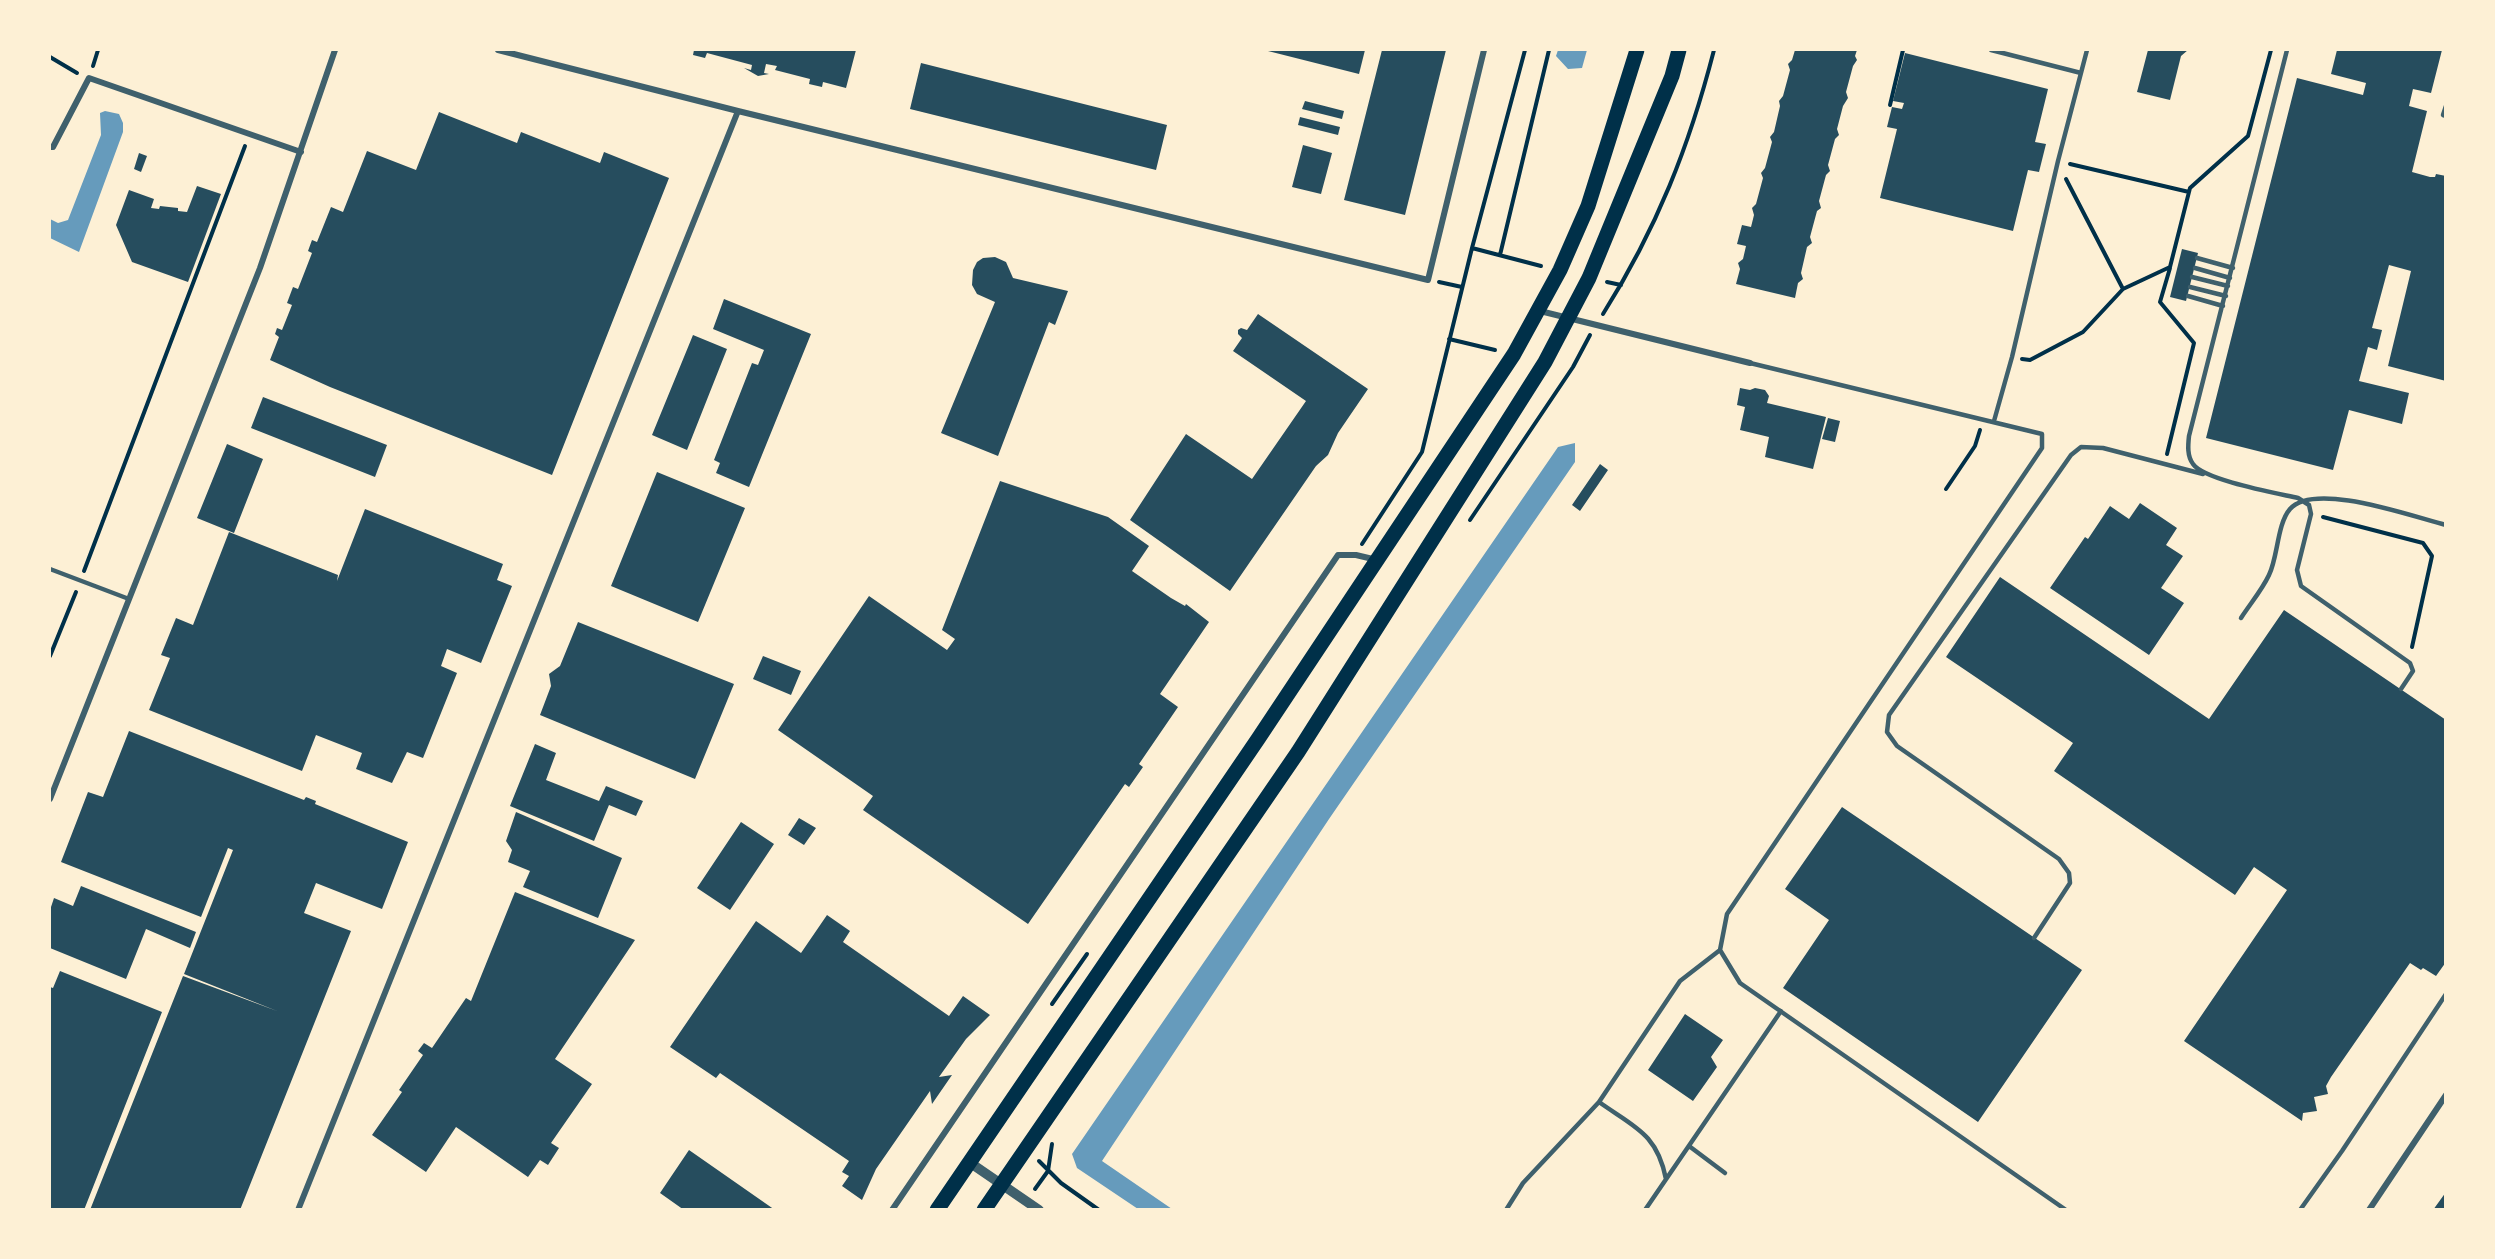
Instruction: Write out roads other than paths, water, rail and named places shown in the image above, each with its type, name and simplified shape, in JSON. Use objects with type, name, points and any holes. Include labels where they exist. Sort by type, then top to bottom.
[{"type":"main road","points":[[937,1209],[1258,739],[1514,354],[1540,311],[1588,206],[1637,50]]},
{"type":"main road","points":[[984,1209],[1298,752],[1534,379],[1589,278],[1672,76],[1679,50]]},
{"type":"street","points":[[50,799],[260,268],[334,50]]},
{"type":"street","points":[[498,50],[1428,280],[1484,50]]},
{"type":"street","points":[[50,147],[53,147],[89,78],[301,152]]},
{"type":"street","points":[[298,1209],[738,111]]},
{"type":"street","points":[[1540,311],[1750,363]]},
{"type":"street","points":[[892,1209],[1338,555],[1356,555],[1377,560]]},
{"type":"street","points":[[2369,1209],[2445,1095]]},
{"type":"street","points":[[969,1162],[1039,1209]]},
{"type":"lane","points":[[1991,50],[2081,73]]},
{"type":"lane","points":[[1994,421],[2012,357],[2058,161],[2087,50]]},
{"type":"lane","points":[[2205,475],[2193,464],[2188,449],[2189,436],[2287,50]]},
{"type":"lane","points":[[2445,106],[2443,116],[2445,116]]},
{"type":"lane","points":[[2197,258],[2233,268]]},
{"type":"lane","points":[[2195,268],[2230,278]]},
{"type":"lane","points":[[2192,277],[2228,286]]},
{"type":"lane","points":[[2190,287],[2226,296]]},
{"type":"lane","points":[[2188,296],[2223,306]]},
{"type":"lane","points":[[1506,1209],[1523,1183],[1599,1102],[1680,981],[1720,950],[1727,914],[2042,448],[2042,434],[1750,363]]},
{"type":"lane","points":[[2034,938],[2070,883],[2069,873],[2059,859],[1897,746],[1887,732],[1889,716],[2071,455],[2081,447],[2103,448],[2303,501],[2309,505],[2311,514],[2297,570],[2301,586],[2410,663],[2413,671],[2401,689]]},
{"type":"lane","points":[[2241,618],[2270,574],[2283,524],[2290,509],[2303,501],[2324,497],[2346,499],[2445,525]]},
{"type":"lane","points":[[50,569],[129,599]]},
{"type":"lane","points":[[1720,950],[1740,983],[2066,1209]]},
{"type":"lane","points":[[2300,1209],[2342,1151],[2445,994]]},
{"type":"lane","points":[[1645,1209],[1781,1011]]},
{"type":"lane","points":[[1599,1102],[1652,1139],[1662,1158],[1666,1179]]},
{"type":"lane","points":[[1689,1146],[1725,1173]]},
{"type":"water","points":[[1558,50],[1587,50],[1582,68],[1568,69],[1556,56]]},
{"type":"water","points":[[105,111],[119,114],[123,123],[123,132],[79,252],[50,238],[50,219],[58,223],[68,220],[101,135],[100,113]]},
{"type":"water","points":[[1575,443],[1575,462],[1329,819],[1102,1161],[1172,1209],[1138,1209],[1077,1168],[1072,1154],[1558,447]]}]
